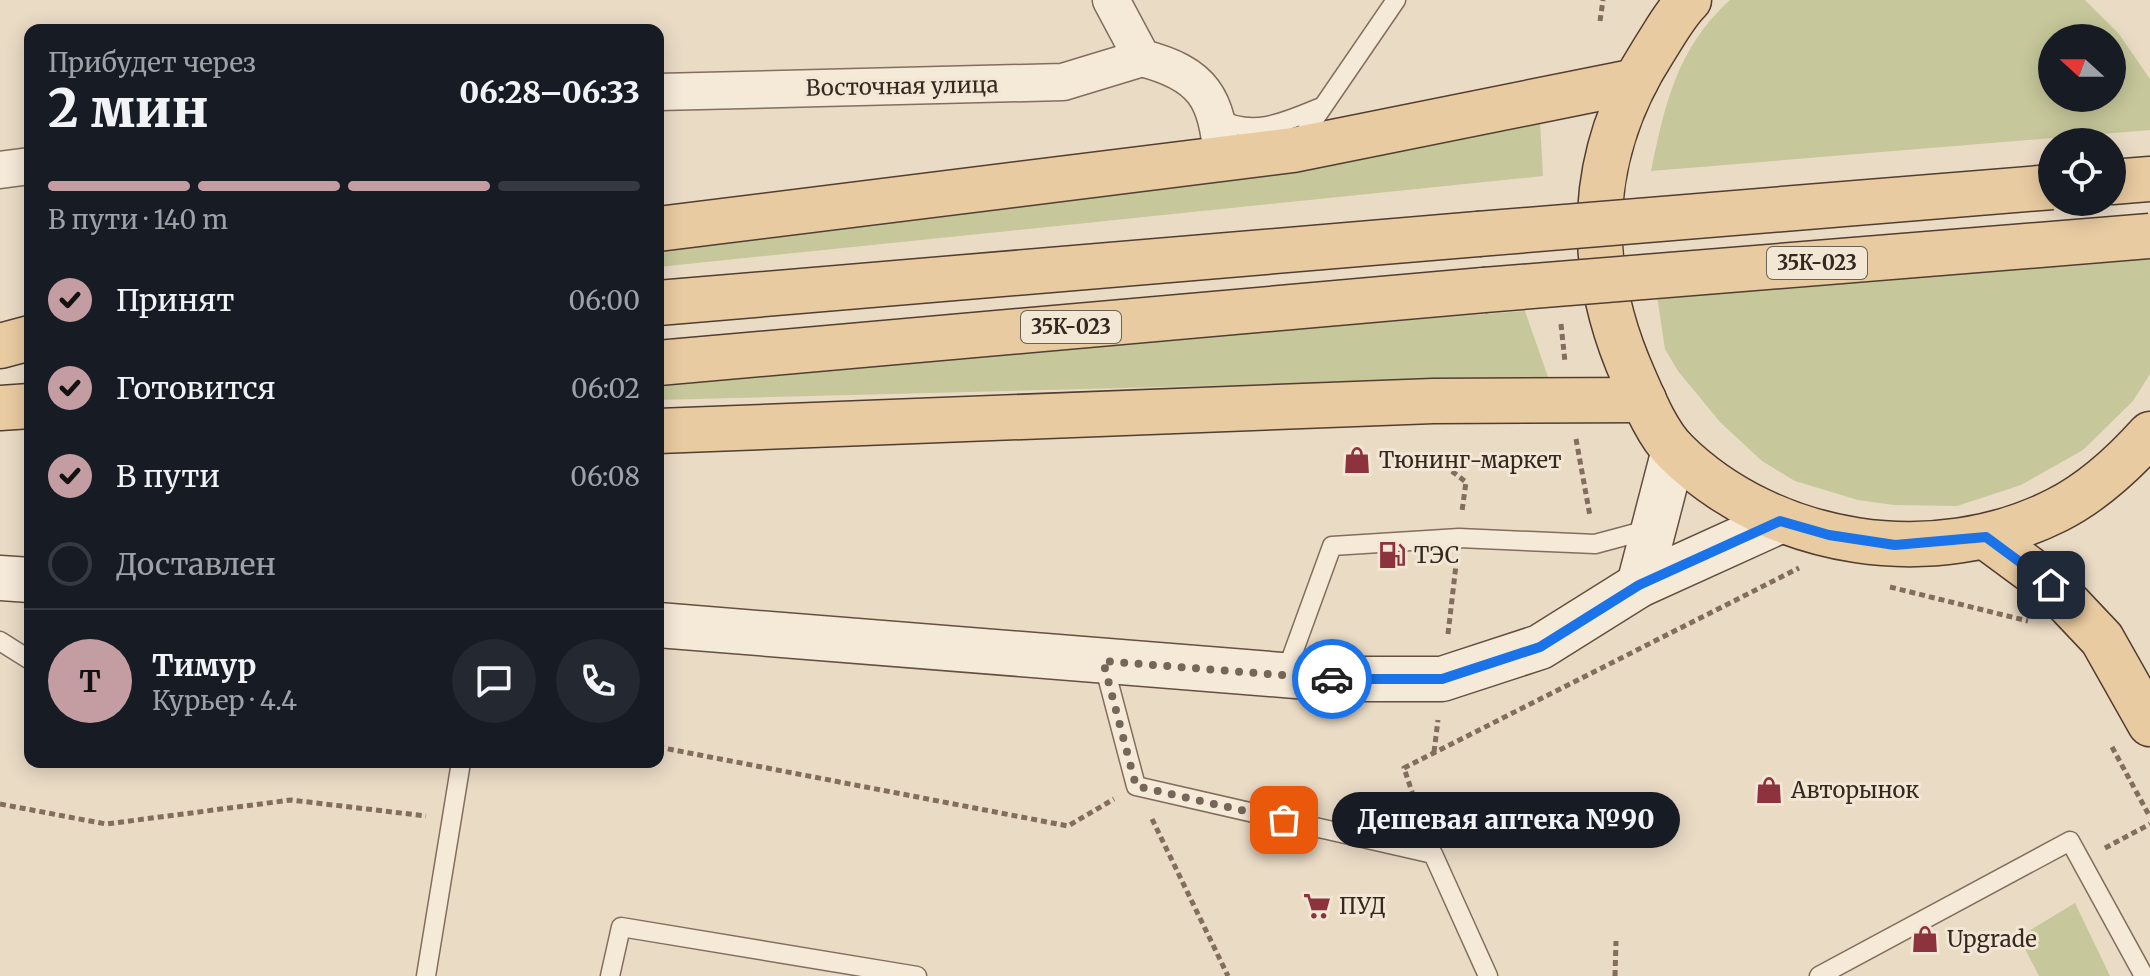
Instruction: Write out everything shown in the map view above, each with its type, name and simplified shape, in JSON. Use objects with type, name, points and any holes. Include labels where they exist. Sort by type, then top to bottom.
[{"type":"main road","points":[[1685,2],[1636,81],[1610,149],[1598,214],[1598,252],[1617,342],[1644,400],[1674,450],[1744,502],[1780,521],[1829,535],[1895,545],[1986,537],[2057,510],[2120,467],[2150,434]]},
{"type":"main road","points":[[664,228],[1220,139],[1293,150],[1636,81]]},
{"type":"main road","points":[[2126,181],[2150,179]]},
{"type":"main road","points":[[664,302],[2038,188]]},
{"type":"main road","name":"35К-023","points":[[664,362],[1484,290],[2150,236]]},
{"type":"main road","points":[[0,346],[24,340]]},
{"type":"main road","points":[[0,356],[24,354]]},
{"type":"main road","points":[[664,431],[1433,401],[1644,400]]},
{"type":"main road","points":[[0,408],[24,406]]},
{"type":"main road","points":[[0,423],[24,425]]},
{"type":"main road","points":[[1986,537],[2051,585],[2102,639],[2150,724]]},
{"type":"street","points":[[1111,0],[1142,58],[1174,66],[1205,90],[1220,139]]},
{"type":"street","name":"Восточная улица","points":[[664,92],[1063,82],[1142,58]]},
{"type":"street","points":[[0,170],[24,167]]},
{"type":"street","points":[[1639,585],[1674,450]]},
{"type":"street","points":[[664,625],[1333,679],[1442,679],[1540,647],[1639,585],[1780,521]]},
{"type":"street","points":[[0,578],[24,580]]},
{"type":"lane","points":[[1293,150],[1396,0]]},
{"type":"lane","points":[[1220,139],[1319,108]]},
{"type":"lane","points":[[1285,675],[1332,546],[1459,538],[1595,544],[1653,528]]},
{"type":"lane","points":[[0,641],[24,656]]},
{"type":"lane","points":[[1103,661],[1136,786],[1433,854],[1488,976]]},
{"type":"lane","points":[[426,976],[460,768]]},
{"type":"lane","points":[[1819,976],[2070,841],[2144,976]]},
{"type":"lane","points":[[610,976],[621,927],[917,976]]},
{"type":"path","points":[[1600,21],[1603,0]]},
{"type":"path","points":[[1560,315],[1566,374]]},
{"type":"path","points":[[1436,459],[1466,482],[1442,679]]},
{"type":"path","points":[[1433,854],[1404,768],[1804,566]]},
{"type":"path","points":[[1880,585],[2032,622]]},
{"type":"path","points":[[664,748],[1068,826],[1136,786],[1228,976]]},
{"type":"path","points":[[0,804],[106,824],[291,800],[451,819]]},
{"type":"path","points":[[2083,860],[2150,824]]},
{"type":"path","points":[[1615,976],[1616,941]]},
{"type":"green space","points":[[1730,0],[2085,0],[2109,24],[2038,24],[2038,112],[2126,112],[2126,44],[2150,79],[2150,130],[2126,132],[2126,128],[2038,128],[2038,139],[1651,171],[1668,100],[1697,38]]},
{"type":"green space","points":[[1540,122],[1543,176],[664,266],[664,248]]},
{"type":"green space","points":[[2150,256],[2150,374],[2133,401],[2083,450],[2021,485],[1957,506],[1894,505],[1858,500],[1795,481],[1762,461],[1720,422],[1678,371],[1665,349],[1657,296]]},
{"type":"green space","points":[[1525,311],[1548,377],[664,400],[664,378]]},
{"type":"green space","points":[[2075,903],[2110,976],[2039,976],[2019,937]]},
{"type":"way so far","points":[[1284,820],[1136,786],[1103,661],[1332,679]]},
{"type":"place","name":"Тюнинг-маркет","points":[[1357,460]]},
{"type":"place","name":"ТЭС","points":[[1392,555]]},
{"type":"place","name":"Авторынок","points":[[1769,790]]},
{"type":"place","name":"Дешевая аптека №90","points":[[1284,820]]},
{"type":"place","name":"ПУД","points":[[1317,906]]},
{"type":"place","name":"Upgrade","points":[[1925,939]]},
{"type":"route","points":[[1332,679],[1442,679],[1540,647],[1639,585],[1780,521],[1829,535],[1895,545],[1986,537],[2051,585]]}]
